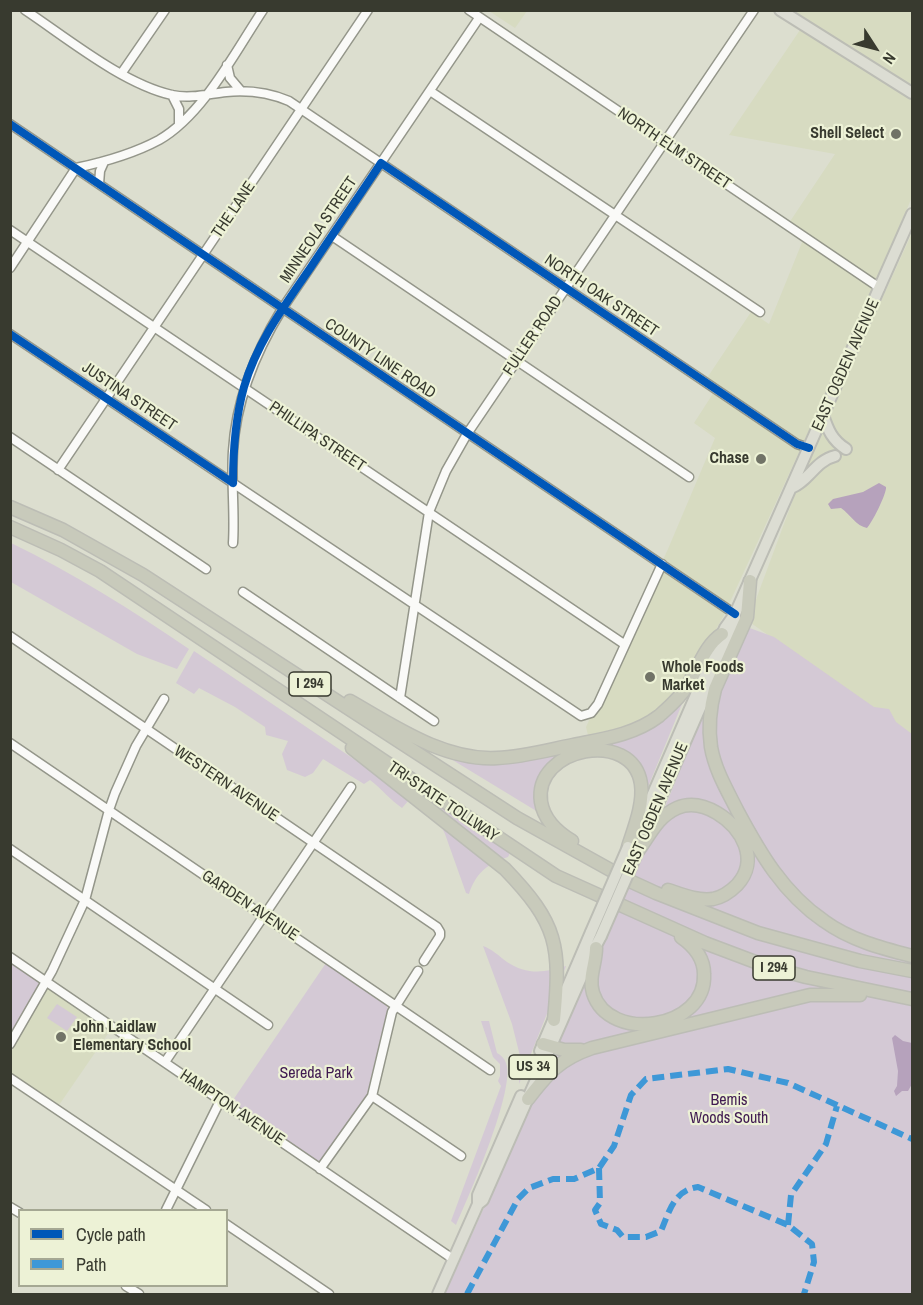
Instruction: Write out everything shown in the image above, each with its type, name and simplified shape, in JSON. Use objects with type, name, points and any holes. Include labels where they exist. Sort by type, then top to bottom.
[{"type":"highway","name":"TRI-STATE TOLLWAY","points":[[10,507],[63,530],[143,575],[517,818],[605,868],[656,893],[767,936],[860,961],[912,971]]},
{"type":"highway","name":"TRI-STATE TOLLWAY","points":[[10,527],[100,572],[556,876],[705,944],[766,966],[807,977],[910,998]]},
{"type":"highway","points":[[750,581],[747,617],[712,701],[710,733],[718,773],[764,859],[796,899],[824,922],[841,932],[873,945],[912,956]]},
{"type":"highway","points":[[285,668],[300,673],[420,740],[473,757],[497,758],[614,737],[647,724],[674,702],[685,689],[713,641],[722,634]]},
{"type":"highway","points":[[315,716],[370,764],[505,869],[526,890],[549,924],[553,937],[558,961],[554,1020]]},
{"type":"highway","points":[[605,868],[591,852],[569,840],[553,827],[543,811],[541,796],[543,784],[550,770],[557,763],[572,754],[600,750],[624,757],[632,764],[641,781],[642,792],[633,849]]},
{"type":"highway","points":[[633,849],[660,820],[678,808],[688,805],[705,807],[723,816],[744,840],[748,858],[745,873],[728,893],[720,897],[705,899],[693,898],[669,890],[656,893]]},
{"type":"highway","points":[[596,939],[596,957],[591,976],[592,990],[598,1005],[610,1016],[629,1023],[654,1023],[687,1011],[699,999],[703,990],[705,972],[699,955],[687,941],[643,917]]},
{"type":"highway","points":[[528,1099],[552,1069],[585,1050],[810,995],[845,994],[910,998]]},
{"type":"highway","points":[[547,1045],[564,1050],[585,1050]]},
{"type":"main road","points":[[780,10],[912,93]]},
{"type":"main road","name":"EAST OGDEN AVENUE","points":[[596,939],[722,634],[735,614],[750,581],[912,214]]},
{"type":"main road","points":[[823,415],[836,443],[846,449]]},
{"type":"main road","points":[[791,488],[802,484],[818,465],[827,458],[835,456]]},
{"type":"main road","name":"EAST OGDEN AVENUE","points":[[633,849],[735,628],[735,614]]},
{"type":"main road","name":"US 34","points":[[478,1203],[483,1200],[528,1099],[554,1020],[596,939]]},
{"type":"main road","name":"US 34","points":[[438,1294],[478,1203],[478,1195],[591,955],[596,939]]},
{"type":"street","name":"NORTH OAK STREET","points":[[25,10],[137,83],[172,95],[206,95],[241,91],[279,97],[302,109],[798,445],[809,448]]},
{"type":"street","points":[[121,74],[165,10]]},
{"type":"street","points":[[10,268],[76,168],[104,162],[141,148],[160,139],[179,125],[206,95],[263,10]]},
{"type":"street","name":"THE LANE","points":[[58,470],[368,10]]},
{"type":"street","name":"NORTH ELM STREET","points":[[469,10],[880,288]]},
{"type":"street","name":"FULLER ROAD","points":[[400,698],[429,512],[446,471],[467,434],[753,10]]},
{"type":"street","name":"MINNEOLA STREET","points":[[233,543],[235,430],[244,387],[258,351],[282,309],[479,18]]},
{"type":"street","points":[[226,65],[230,78],[241,91]]},
{"type":"street","points":[[430,91],[760,312]]},
{"type":"street","points":[[172,95],[179,109],[179,125]]},
{"type":"street","name":"COUNTY LINE ROAD","points":[[10,124],[735,614]]},
{"type":"street","points":[[99,184],[100,171],[104,162]]},
{"type":"street","name":"PHILLIPA STREET","points":[[10,230],[624,644]]},
{"type":"street","points":[[332,236],[689,477]]},
{"type":"street","name":"JUSTINA STREET","points":[[10,334],[581,716],[591,713],[598,704],[624,644]]},
{"type":"street","points":[[10,437],[206,569]]},
{"type":"street","points":[[624,644],[662,564]]},
{"type":"street","points":[[243,592],[434,721]]},
{"type":"street","name":"WESTERN AVENUE","points":[[10,636],[437,927],[440,933],[424,961]]},
{"type":"street","points":[[10,1044],[46,982],[85,900],[109,810],[136,746],[164,699]]},
{"type":"street","name":"GARDEN AVENUE","points":[[10,743],[490,1070]]},
{"type":"street","points":[[165,1062],[351,788]]},
{"type":"street","points":[[10,849],[268,1025]]},
{"type":"street","name":"HAMPTON AVENUE","points":[[10,957],[453,1259]]},
{"type":"street","points":[[321,1169],[372,1096],[395,1006],[418,971]]},
{"type":"street","points":[[10,1077],[204,1209]]},
{"type":"street","points":[[372,1096],[461,1156]]},
{"type":"street","points":[[166,1209],[220,1101]]},
{"type":"street","points":[[228,1225],[329,1294]]},
{"type":"street","points":[[127,1288],[139,1294]]},
{"type":"shaded area","points":[[489,11],[527,11],[515,28]]},
{"type":"shaded area","points":[[788,11],[912,11],[912,89]]},
{"type":"shaded area","points":[[800,30],[912,100],[912,197],[850,342],[723,617],[702,654],[682,685],[658,710],[633,725],[588,735],[586,727],[668,549],[715,438],[694,423],[714,392],[703,384],[751,312],[769,324],[803,240],[785,229],[835,154],[729,135]]},
{"type":"shaded area","points":[[912,233],[912,736],[748,621],[804,470]]},
{"type":"shaded area","points":[[879,483],[886,487],[886,490],[867,528],[860,525],[841,508],[831,509],[828,504],[833,499],[863,492]]},
{"type":"shaded area","name":"John Laidlaw Elementary School","points":[[47,984],[112,1028],[57,1108],[11,1076],[11,1047]]},
{"type":"shaded area","points":[[895,1035],[903,1041],[912,1043],[912,1084],[908,1091],[902,1091],[896,1096],[894,1091],[897,1086],[898,1071],[892,1038]]},
{"type":"green space","points":[[11,543],[102,593],[189,649],[177,669],[137,654],[11,582]]},
{"type":"green space","name":"Bemis Woods South","points":[[747,627],[774,637],[874,707],[889,709],[896,722],[912,734],[912,1294],[445,1294],[665,807],[704,711]]},
{"type":"green space","points":[[194,651],[401,791],[409,800],[402,808],[370,780],[364,784],[323,759],[313,773],[305,777],[287,770],[282,754],[288,741],[266,735],[265,727],[235,707],[199,688],[194,694],[176,683]]},
{"type":"green space","points":[[684,698],[648,787],[644,772],[636,760],[626,752],[612,746],[611,742]]},
{"type":"green space","points":[[558,755],[545,767],[537,780],[535,794],[538,812],[446,756],[512,760]]},
{"type":"green space","points":[[415,785],[511,851],[508,857],[494,862],[483,870],[469,894],[466,893],[445,834],[430,803]]},
{"type":"green space","points":[[483,946],[514,966],[528,971],[536,972],[566,966],[519,1084],[520,1056],[512,1024]]},
{"type":"green space","points":[[11,962],[38,981],[40,986],[11,1037]]},
{"type":"green space","name":"Sereda Park","points":[[326,963],[386,1004],[388,1009],[367,1095],[319,1162],[231,1103]]},
{"type":"green space","points":[[57,1004],[77,1017],[67,1031],[47,1018]]},
{"type":"green space","points":[[481,1021],[489,1021],[497,1053],[506,1063],[507,1076],[490,1143],[456,1225],[451,1221],[501,1086],[498,1081],[500,1064],[493,1057]]},
{"type":"marked path","points":[[467,1294],[518,1199],[529,1188],[553,1179],[574,1179],[599,1168],[614,1146],[631,1095],[646,1079],[728,1069],[788,1083],[912,1139]]},
{"type":"marked path","points":[[788,1225],[791,1195],[826,1144],[837,1106]]},
{"type":"marked path","points":[[599,1168],[600,1203],[595,1210],[601,1224],[617,1230],[623,1237],[646,1237],[661,1231],[678,1197],[683,1192],[698,1187],[788,1225],[812,1244],[814,1262],[804,1294]]},
{"type":"cycle path","points":[[10,124],[735,614]]},
{"type":"cycle path","points":[[233,483],[238,411],[256,355],[282,310],[381,163],[797,444],[809,448]]},
{"type":"cycle path","points":[[10,334],[233,483]]},
{"type":"place","name":"Shell Select","points":[[896,134]]},
{"type":"place","name":"Chase","points":[[761,459]]},
{"type":"place","name":"Whole Foods Market","points":[[650,677]]},
{"type":"place","name":"John Laidlaw Elementary School","points":[[61,1037]]}]
